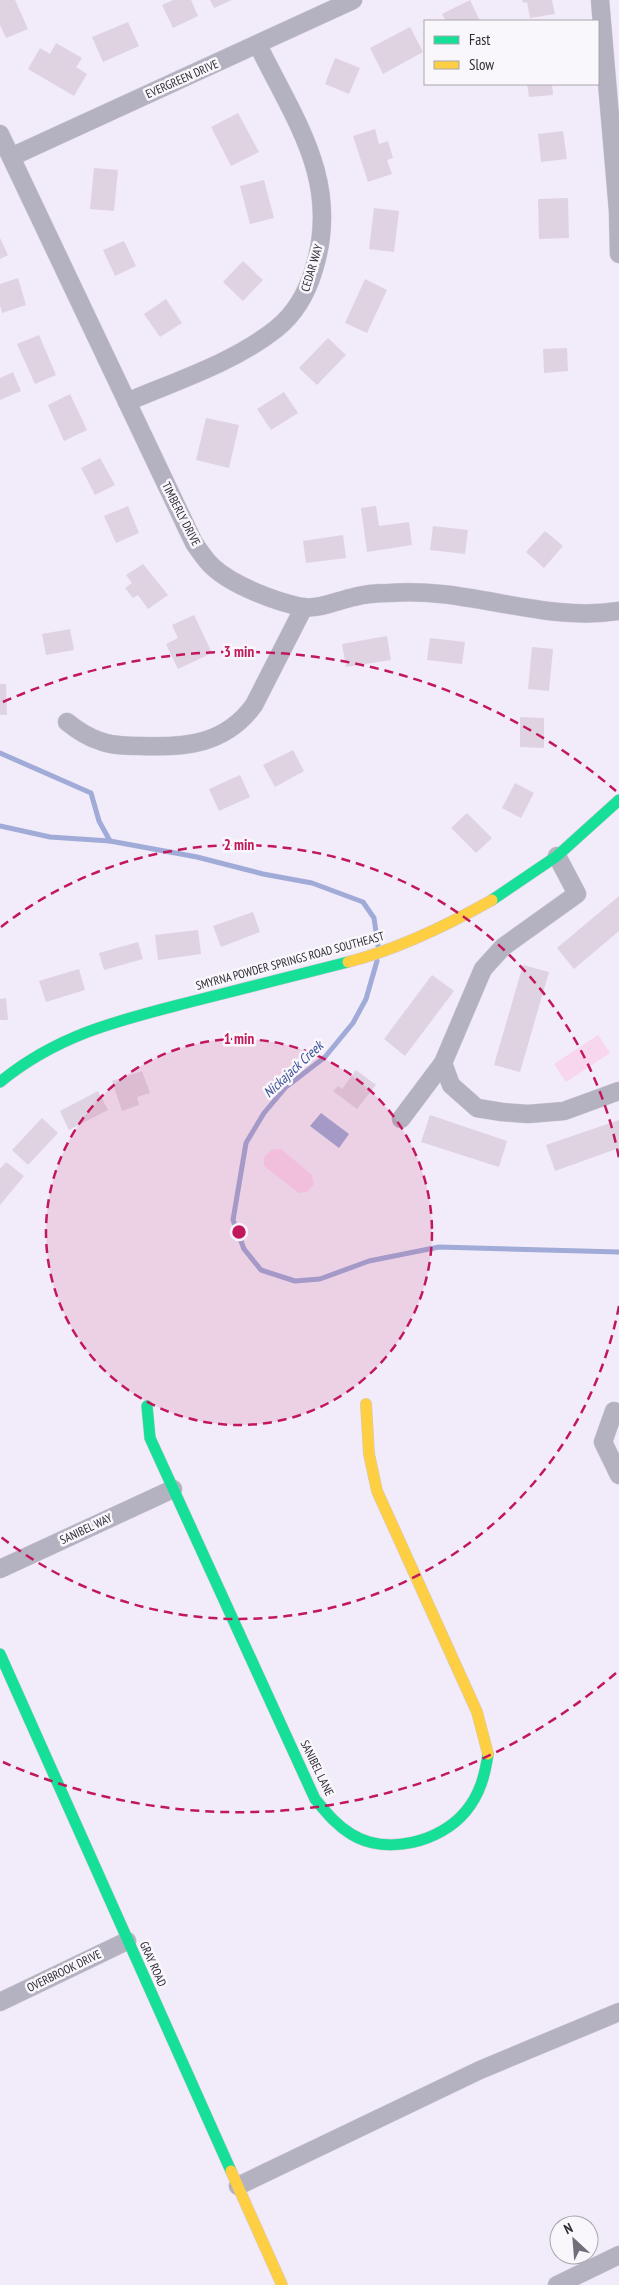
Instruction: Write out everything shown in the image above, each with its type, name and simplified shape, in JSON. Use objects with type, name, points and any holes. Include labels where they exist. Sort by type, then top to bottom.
[{"type":"street","name":"EVERGREEN DRIVE","points":[[11,157],[353,0]]},
{"type":"street","points":[[600,0],[616,138],[619,254]]},
{"type":"street","name":"CEDAR WAY","points":[[127,402],[228,358],[258,342],[277,328],[294,311],[308,289],[321,241],[324,217],[317,170],[309,149],[258,45]]},
{"type":"street","name":"TIMBERLY DRIVE","points":[[0,134],[194,543],[204,558],[214,568],[231,580],[279,600],[304,607],[358,596],[431,592],[555,613],[587,615],[619,611]]},
{"type":"street","points":[[67,722],[82,734],[123,746],[167,747],[190,745],[207,741],[224,733],[245,717],[254,705],[304,607]]},
{"type":"street","name":"SMYRNA POWDER SPRINGS ROAD SOUTHEAST","points":[[0,1082],[32,1058],[77,1034],[103,1025],[374,955],[409,942],[461,917],[512,887],[556,856],[619,800]]},
{"type":"street","points":[[401,1120],[443,1063],[483,969],[503,947],[576,894],[556,856]]},
{"type":"street","points":[[443,1063],[451,1085],[477,1108],[502,1112],[528,1114],[564,1111],[619,1091]]},
{"type":"street","name":"SANIBEL LANE","points":[[147,1406],[150,1438],[315,1799],[331,1819],[352,1835],[379,1844],[407,1844],[442,1832],[466,1811],[484,1780],[488,1752],[477,1712],[377,1491],[369,1454],[366,1404]]},
{"type":"street","points":[[614,1411],[603,1442],[619,1475]]},
{"type":"street","name":"SANIBEL WAY","points":[[0,1568],[173,1489]]},
{"type":"street","name":"GRAY ROAD","points":[[0,1654],[282,2285]]},
{"type":"street","name":"OVERBROOK DRIVE","points":[[0,2002],[127,1941]]},
{"type":"street","points":[[238,2186],[480,2070],[619,2012]]},
{"type":"street","points":[[557,2285],[619,2255]]},
{"type":"shaded area","points":[[598,1035],[610,1053],[566,1082],[554,1064]]},
{"type":"shaded area","points":[[281,1149],[312,1175],[314,1184],[307,1192],[299,1193],[264,1166],[264,1157],[271,1150]]},
{"type":"water","points":[[321,1113],[349,1134],[339,1148],[310,1126]]},
{"type":"building","points":[[0,0],[15,0],[28,29],[6,38],[0,25]]},
{"type":"building","points":[[173,0],[191,0],[198,16],[173,28],[162,5]]},
{"type":"building","points":[[210,0],[232,0],[214,8]]},
{"type":"building","points":[[470,0],[480,20],[445,20],[442,14]]},
{"type":"building","points":[[522,0],[552,0],[555,14],[530,18],[527,2],[523,3]]},
{"type":"building","points":[[128,22],[139,46],[103,62],[92,37]]},
{"type":"building","points":[[410,27],[423,52],[383,74],[370,48]]},
{"type":"building","points":[[56,43],[82,58],[76,67],[87,74],[74,96],[28,69],[40,48],[50,54]]},
{"type":"building","points":[[335,58],[360,68],[349,94],[325,84]]},
{"type":"building","points":[[527,85],[552,85],[553,95],[529,97]]},
{"type":"building","points":[[238,113],[259,152],[231,166],[211,127]]},
{"type":"building","points":[[375,129],[379,144],[388,141],[393,158],[387,160],[392,174],[368,182],[353,136]]},
{"type":"building","points":[[563,131],[567,159],[541,162],[538,134]]},
{"type":"building","points":[[94,168],[118,170],[114,211],[90,209]]},
{"type":"building","points":[[264,180],[274,218],[250,224],[240,186]]},
{"type":"building","points":[[568,198],[569,238],[539,239],[538,199]]},
{"type":"building","points":[[374,208],[399,211],[394,252],[369,249]]},
{"type":"building","points":[[0,238],[8,255],[0,259]]},
{"type":"building","points":[[124,241],[136,266],[115,276],[103,250]]},
{"type":"building","points":[[243,261],[263,280],[243,301],[223,282]]},
{"type":"building","points":[[18,278],[26,305],[2,313],[0,284]]},
{"type":"building","points":[[365,279],[387,290],[367,333],[345,323]]},
{"type":"building","points":[[166,299],[182,323],[160,337],[144,314]]},
{"type":"building","points":[[39,335],[56,375],[35,384],[17,344]]},
{"type":"building","points":[[328,338],[346,355],[317,385],[299,368]]},
{"type":"building","points":[[567,348],[568,371],[544,373],[543,349]]},
{"type":"building","points":[[13,372],[21,391],[0,400],[0,378]]},
{"type":"building","points":[[284,392],[298,413],[271,430],[257,409]]},
{"type":"building","points":[[70,394],[87,430],[64,441],[48,405]]},
{"type":"building","points":[[206,418],[239,425],[229,468],[196,460]]},
{"type":"building","points":[[100,458],[115,485],[95,495],[81,468]]},
{"type":"building","points":[[128,506],[139,533],[116,543],[104,516]]},
{"type":"building","points":[[376,506],[379,526],[409,522],[412,545],[367,552],[361,508]]},
{"type":"building","points":[[433,526],[468,530],[465,554],[430,550]]},
{"type":"building","points":[[545,531],[563,546],[544,568],[526,552]]},
{"type":"building","points":[[343,535],[346,558],[306,563],[303,541]]},
{"type":"building","points":[[143,564],[168,595],[148,609],[138,595],[133,598],[125,588],[132,583],[126,575]]},
{"type":"building","points":[[194,615],[212,653],[178,669],[166,644],[178,638],[172,625]]},
{"type":"building","points":[[70,629],[74,650],[46,655],[42,634]]},
{"type":"building","points":[[387,636],[391,660],[346,667],[342,644]]},
{"type":"building","points":[[430,638],[465,642],[462,664],[427,660]]},
{"type":"building","points":[[532,647],[553,649],[549,691],[528,689]]},
{"type":"building","points":[[0,684],[6,684],[7,715],[0,715]]},
{"type":"building","points":[[520,717],[544,718],[544,748],[520,747]]},
{"type":"building","points":[[293,750],[304,771],[275,787],[263,765]]},
{"type":"building","points":[[240,775],[250,797],[219,811],[209,789]]},
{"type":"building","points":[[515,783],[534,793],[521,818],[502,808]]},
{"type":"building","points":[[467,813],[492,838],[476,853],[451,828]]},
{"type":"building","points":[[619,896],[619,931],[574,969],[557,948]]},
{"type":"building","points":[[253,912],[260,932],[221,947],[213,926]]},
{"type":"building","points":[[198,930],[201,954],[158,960],[155,935]]},
{"type":"building","points":[[138,942],[143,959],[104,970],[99,953]]},
{"type":"building","points":[[523,965],[549,972],[520,1072],[494,1065]]},
{"type":"building","points":[[79,969],[85,990],[46,1002],[39,981]]},
{"type":"building","points":[[432,975],[454,991],[405,1056],[384,1039]]},
{"type":"building","points":[[6,998],[8,1020],[0,1020],[0,999]]},
{"type":"building","points":[[356,1070],[376,1085],[357,1109],[333,1091],[338,1086],[342,1089]]},
{"type":"building","points":[[142,1071],[150,1093],[137,1097],[139,1105],[122,1111],[112,1081]]},
{"type":"building","points":[[98,1091],[108,1110],[69,1130],[60,1111]]},
{"type":"building","points":[[430,1115],[507,1141],[499,1167],[421,1142]]},
{"type":"building","points":[[42,1118],[58,1133],[28,1165],[12,1150]]},
{"type":"building","points":[[619,1120],[619,1148],[555,1171],[546,1145]]},
{"type":"building","points":[[6,1162],[24,1176],[0,1205],[0,1169]]},
{"type":"waterway","name":"Nickajack Creek","points":[[0,753],[91,793],[99,821],[110,841]]},
{"type":"waterway","name":"Nickajack Creek","points":[[0,826],[50,837],[110,841],[197,857],[263,874],[312,883],[363,902],[374,918],[378,946]]},
{"type":"waterway","name":"Nickajack Creek","points":[[377,961],[366,999],[353,1023],[325,1057],[286,1087],[264,1113],[246,1143],[233,1220],[244,1249],[261,1270],[295,1281],[320,1279],[369,1261],[439,1247],[619,1252]]},
{"type":"traffic: fast","points":[[492,900],[557,856],[619,800]]},
{"type":"traffic: fast","points":[[0,1082],[45,1051],[92,1030],[141,1015],[348,962]]},
{"type":"traffic: fast","points":[[147,1406],[150,1438],[315,1799],[332,1818],[351,1834],[365,1841],[396,1845],[428,1838],[455,1822],[471,1805],[481,1784],[488,1754]]},
{"type":"traffic: fast","points":[[0,1654],[231,2171]]},
{"type":"traffic: slow","points":[[348,962],[367,957],[422,936],[492,900]]},
{"type":"traffic: slow","points":[[366,1404],[369,1454],[377,1491],[477,1712],[488,1754]]},
{"type":"traffic: slow","points":[[231,2171],[282,2285]]}]
